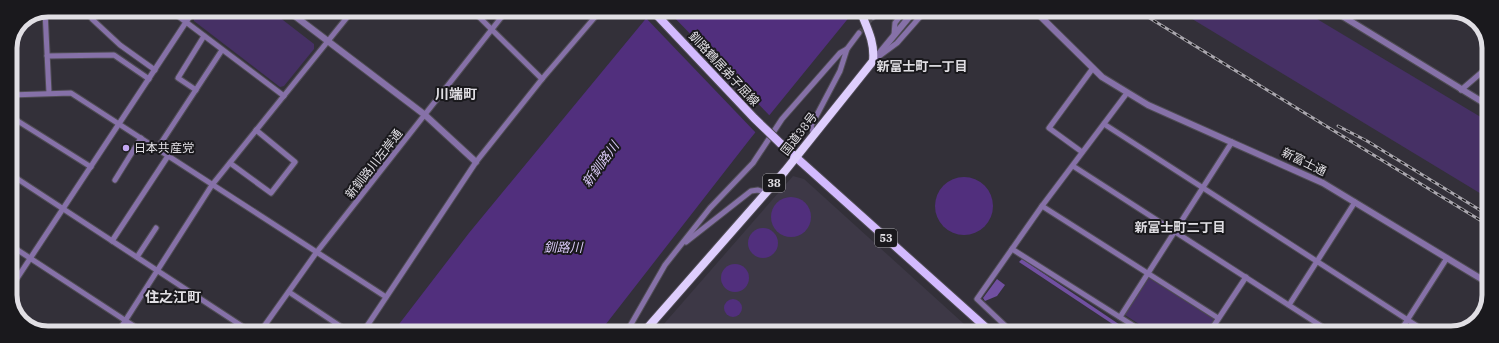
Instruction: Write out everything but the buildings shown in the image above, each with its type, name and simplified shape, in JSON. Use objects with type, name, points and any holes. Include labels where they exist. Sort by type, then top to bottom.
[{"type":"highway","points":[[862,17],[874,49],[874,60]]},
{"type":"highway","name":"国道38号","points":[[649,326],[796,158],[874,60]]},
{"type":"main road","name":"釧路鶴居弟子屈線","points":[[659,17],[754,118],[796,158]]},
{"type":"main road","name":"53","points":[[796,158],[984,326]]},
{"type":"street","points":[[45,17],[49,94]]},
{"type":"street","points":[[179,17],[284,96]]},
{"type":"street","points":[[17,279],[189,17]]},
{"type":"street","points":[[122,326],[212,186],[348,17]]},
{"type":"street","points":[[479,17],[542,79]]},
{"type":"street","name":"新釧路川左岸通","points":[[264,326],[316,253],[501,17]]},
{"type":"street","points":[[367,326],[476,162],[542,79],[595,17]]},
{"type":"street","points":[[894,35],[895,23],[900,17]]},
{"type":"street","points":[[874,60],[909,17]]},
{"type":"street","points":[[874,60],[897,43],[920,17]]},
{"type":"street","name":"新富士通","points":[[1042,17],[1102,77],[1127,93],[1148,104],[1296,170],[1354,202],[1482,279]]},
{"type":"street","points":[[1344,17],[1482,102]]},
{"type":"street","points":[[298,18],[424,116],[476,162]]},
{"type":"street","points":[[92,19],[120,45],[155,70]]},
{"type":"street","points":[[629,326],[665,265],[710,208],[753,163],[782,120],[840,53],[847,49],[860,33]]},
{"type":"street","points":[[196,90],[178,78],[204,36]]},
{"type":"street","points":[[114,55],[120,45]]},
{"type":"street","points":[[814,135],[811,126],[840,71],[847,49]]},
{"type":"street","points":[[157,149],[222,50]]},
{"type":"street","points":[[48,56],[114,55],[149,79]]},
{"type":"street","points":[[1082,152],[1049,128],[1093,68]]},
{"type":"street","points":[[1461,90],[1482,72]]},
{"type":"street","points":[[17,95],[71,93],[212,186],[386,297]]},
{"type":"street","points":[[1005,326],[977,299],[1042,206],[1127,93]]},
{"type":"street","points":[[17,123],[91,167]]},
{"type":"street","points":[[1104,124],[1418,326]]},
{"type":"street","points":[[230,163],[271,193],[295,162],[256,130]]},
{"type":"street","points":[[115,180],[141,138]]},
{"type":"street","points":[[1120,317],[1232,142]]},
{"type":"street","points":[[112,241],[168,156]]},
{"type":"street","points":[[1073,166],[1321,326]]},
{"type":"street","points":[[17,179],[242,326]]},
{"type":"street","points":[[679,248],[751,191],[758,190],[766,193]]},
{"type":"street","points":[[1288,305],[1354,202]]},
{"type":"street","points":[[1042,206],[1218,318]]},
{"type":"street","points":[[137,257],[156,228]]},
{"type":"street","points":[[17,249],[134,326]]},
{"type":"street","points":[[1012,249],[1134,326]]},
{"type":"street","points":[[1403,326],[1447,258]]},
{"type":"street","points":[[1213,326],[1246,277]]},
{"type":"street","points":[[289,292],[340,326]]},
{"type":"shaded area","points":[[279,17],[314,44],[314,49],[284,86],[280,87],[194,21],[194,18]]},
{"type":"shaded area","points":[[1189,17],[1312,17],[1482,118],[1482,194]]},
{"type":"shaded area","points":[[793,176],[804,179],[966,326],[662,326]]},
{"type":"shaded area","points":[[1022,259],[1122,326],[1115,326],[1019,262]]},
{"type":"shaded area","points":[[1149,278],[1215,320],[1211,326],[1142,326],[1125,315]]},
{"type":"shaded area","points":[[997,279],[1005,285],[997,296],[985,301],[983,298]]},
{"type":"water","name":"釧路川","points":[[647,17],[849,17],[750,139],[604,326],[398,326],[469,233]]},
{"type":"water","points":[[958,177],[970,177],[985,185],[993,200],[993,212],[985,227],[970,235],[958,235],[943,227],[935,212],[935,200],[943,185]]},
{"type":"water","points":[[791,197],[799,199],[805,203],[809,209],[811,217],[809,225],[805,231],[799,235],[791,237],[783,235],[777,231],[773,225],[771,217],[773,209],[777,203],[783,199]]},
{"type":"water","points":[[763,228],[769,229],[777,237],[777,249],[769,257],[763,258],[757,257],[749,249],[748,243],[749,237],[757,229]]},
{"type":"water","points":[[735,264],[745,268],[749,278],[745,288],[735,292],[725,288],[721,278],[725,268]]},
{"type":"water","points":[[733,299],[737,300],[741,304],[741,312],[737,316],[733,317],[729,316],[725,312],[724,308],[725,304],[729,300]]},
{"type":"pier","points":[[645,17],[674,17],[771,117],[757,134]]},
{"type":"tunnel","points":[[859,33],[873,17]]},
{"type":"railway","points":[[1148,17],[1482,221]]},
{"type":"railway","points":[[1338,126],[1367,141],[1482,211]]},
{"type":"place","name":"日本共産党","points":[[126,148]]},
{"type":"district","name":"新富士町一丁目","points":[[922,66]]},
{"type":"district","name":"川端町","points":[[456,94]]},
{"type":"district","name":"新富士町二丁目","points":[[1180,227]]},
{"type":"district","name":"住之江町","points":[[173,297]]},
{"type":"water label","name":"新釧路川","points":[[600,164]]}]
